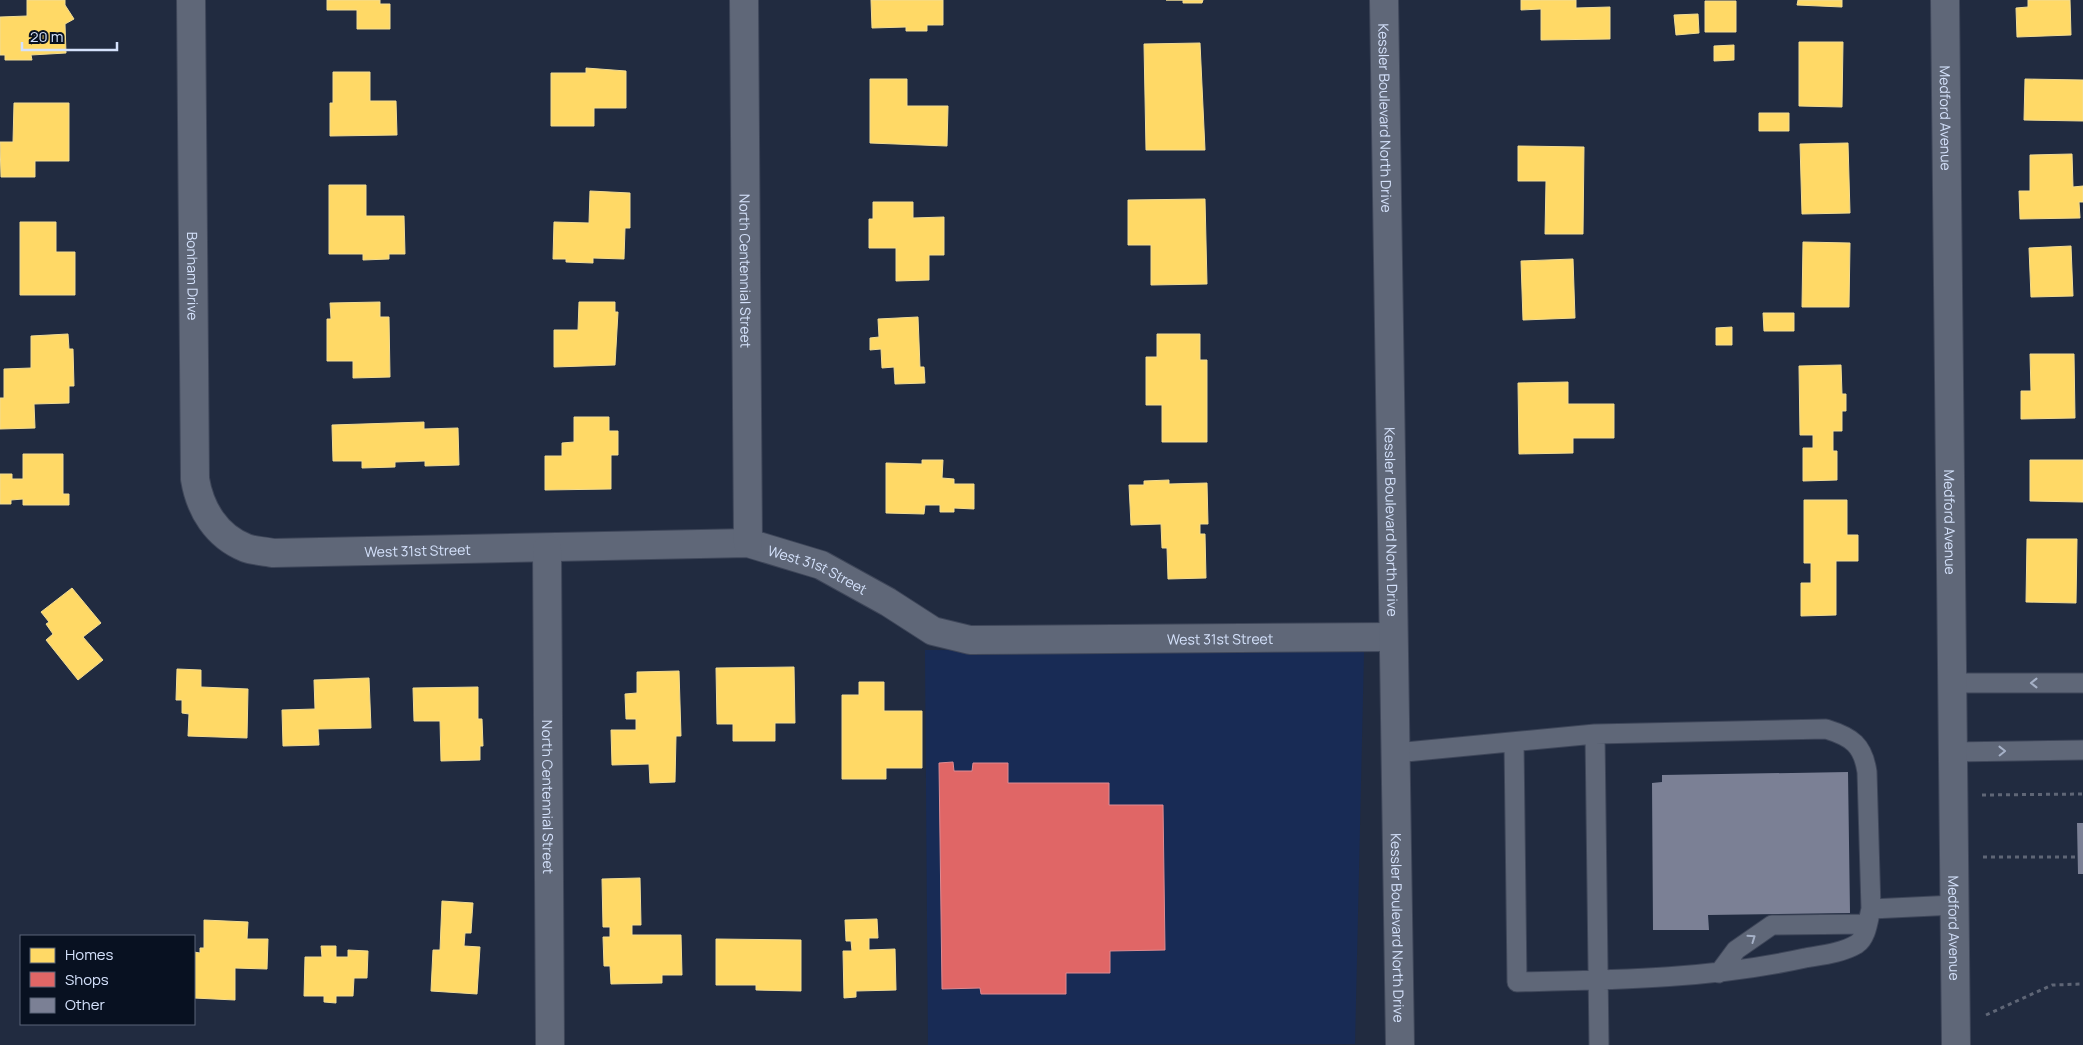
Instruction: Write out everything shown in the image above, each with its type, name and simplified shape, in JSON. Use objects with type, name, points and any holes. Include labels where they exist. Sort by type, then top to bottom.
[{"type":"street","name":"Bonham Drive","points":[[191,0],[195,479],[198,498],[203,509],[218,529],[232,541]]},
{"type":"street","name":"North Centennial Street","points":[[744,0],[748,543]]},
{"type":"street","name":"Kessler Boulevard North Drive","points":[[1384,0],[1400,1045]]},
{"type":"street","name":"Medford Avenue","points":[[1944,0],[1956,1045]]},
{"type":"street","name":"West 31st Street","points":[[232,541],[247,548],[273,553],[547,549],[748,543],[821,565],[888,602],[933,631],[970,640],[1393,637]]},
{"type":"street","name":"North Centennial Street","points":[[547,549],[550,1045]]},
{"type":"lane","points":[[1952,683],[2083,683]]},
{"type":"lane","points":[[1395,753],[1595,734],[1826,729],[1846,735],[1864,753],[1867,772],[1869,917],[1866,931],[1858,943],[1837,952],[1771,966],[1719,973],[1599,980],[1517,982],[1514,742]]},
{"type":"lane","points":[[1595,734],[1599,1045]]},
{"type":"lane","points":[[1953,752],[2083,750]]},
{"type":"lane","points":[[1719,973],[1736,950],[1772,925],[1869,917],[1955,905]]},
{"type":"path","points":[[1981,795],[2083,794]]},
{"type":"path","points":[[1981,857],[2078,857]]},
{"type":"path","points":[[1981,1018],[2052,985],[2083,984]]},
{"type":"shaded area","points":[[925,650],[1364,651],[1355,1044],[928,1045]]},
{"type":"building: Homes","points":[[27,0],[65,0],[65,5],[74,19],[65,24],[66,53],[31,55],[32,60],[5,60],[5,55],[0,55],[0,17],[27,16]]},
{"type":"building: Homes","points":[[327,0],[380,0],[380,4],[390,4],[390,29],[357,29],[357,10],[327,10]]},
{"type":"building: Homes","points":[[871,0],[943,0],[943,25],[927,25],[927,31],[906,31],[906,27],[872,28]]},
{"type":"building: Homes","points":[[1183,0],[1203,0],[1202,3],[1183,3]]},
{"type":"building: Homes","points":[[1521,0],[1576,0],[1576,8],[1610,7],[1610,39],[1541,40],[1541,9],[1521,10]]},
{"type":"building: Homes","points":[[1798,0],[1842,0],[1842,7],[1797,5]]},
{"type":"building: Homes","points":[[2028,0],[2070,0],[2071,35],[2017,37],[2016,8],[2028,7]]},
{"type":"building: Homes","points":[[1705,1],[1736,1],[1736,32],[1705,32]]},
{"type":"building: Homes","points":[[1698,14],[1699,33],[1676,35],[1674,15]]},
{"type":"building: Homes","points":[[1799,42],[1843,42],[1842,107],[1799,106]]},
{"type":"building: Homes","points":[[1200,43],[1205,150],[1146,150],[1144,44]]},
{"type":"building: Homes","points":[[1734,45],[1734,60],[1714,61],[1714,46]]},
{"type":"building: Homes","points":[[586,68],[626,71],[626,108],[594,108],[594,126],[551,126],[551,73],[586,73]]},
{"type":"building: Homes","points":[[333,72],[370,72],[370,101],[396,101],[397,135],[330,136],[330,103],[333,103]]},
{"type":"building: Homes","points":[[870,79],[907,79],[907,106],[948,106],[947,146],[870,143]]},
{"type":"building: Homes","points":[[2025,79],[2083,80],[2083,121],[2024,120]]},
{"type":"building: Homes","points":[[14,103],[69,103],[69,161],[35,161],[35,177],[1,177],[0,142],[13,142]]},
{"type":"building: Homes","points":[[1759,113],[1789,113],[1789,131],[1759,131]]},
{"type":"building: Homes","points":[[1848,143],[1850,213],[1802,214],[1800,144]]},
{"type":"building: Homes","points":[[1518,146],[1584,147],[1583,234],[1545,234],[1546,181],[1518,181]]},
{"type":"building: Homes","points":[[2072,154],[2073,187],[2083,186],[2083,202],[2079,202],[2080,218],[2020,219],[2019,191],[2030,191],[2030,155]]},
{"type":"building: Homes","points":[[329,185],[366,185],[366,216],[404,216],[405,254],[389,254],[389,259],[363,260],[363,254],[329,254]]},
{"type":"building: Homes","points":[[590,191],[630,193],[630,228],[625,228],[624,259],[593,258],[593,263],[566,262],[566,259],[553,259],[554,222],[589,223]]},
{"type":"building: Homes","points":[[1205,199],[1207,284],[1151,285],[1151,245],[1128,245],[1128,200]]},
{"type":"building: Homes","points":[[873,202],[913,202],[913,218],[944,217],[944,255],[929,255],[929,280],[896,281],[896,248],[869,248],[869,219],[873,219]]},
{"type":"building: Homes","points":[[20,222],[56,222],[56,252],[75,252],[75,295],[20,295]]},
{"type":"building: Homes","points":[[1803,242],[1850,243],[1849,307],[1802,307]]},
{"type":"building: Homes","points":[[2071,246],[2073,296],[2031,297],[2029,248]]},
{"type":"building: Homes","points":[[1573,259],[1575,318],[1523,320],[1521,261]]},
{"type":"building: Homes","points":[[380,302],[380,317],[389,317],[390,377],[353,378],[353,361],[327,361],[327,319],[331,319],[330,303]]},
{"type":"building: Homes","points":[[579,302],[615,302],[615,312],[618,312],[615,365],[554,367],[554,330],[578,330]]},
{"type":"building: Homes","points":[[1763,313],[1794,313],[1794,331],[1764,331]]},
{"type":"building: Homes","points":[[918,317],[920,367],[924,367],[925,383],[895,384],[894,367],[882,368],[881,349],[870,350],[870,338],[879,337],[878,319]]},
{"type":"building: Homes","points":[[1732,327],[1732,345],[1716,345],[1716,328]]},
{"type":"building: Homes","points":[[68,334],[69,349],[73,349],[74,386],[69,386],[69,403],[34,404],[35,428],[0,429],[0,398],[4,398],[4,369],[31,368],[31,336]]},
{"type":"building: Homes","points":[[1157,334],[1200,334],[1200,360],[1207,360],[1207,442],[1162,442],[1162,405],[1146,405],[1146,357],[1157,357]]},
{"type":"building: Homes","points":[[2030,354],[2074,354],[2075,418],[2021,419],[2021,391],[2031,391]]},
{"type":"building: Homes","points":[[1841,365],[1842,394],[1846,394],[1846,411],[1842,411],[1842,431],[1833,431],[1833,451],[1837,451],[1837,480],[1803,481],[1803,448],[1813,448],[1813,435],[1800,435],[1799,366]]},
{"type":"building: Homes","points":[[1568,382],[1568,404],[1614,404],[1614,438],[1573,438],[1573,453],[1519,454],[1518,383]]},
{"type":"building: Homes","points":[[574,417],[609,417],[609,431],[618,431],[618,455],[611,455],[611,489],[545,490],[545,456],[562,456],[562,443],[574,442]]},
{"type":"building: Homes","points":[[424,422],[424,429],[458,428],[459,465],[425,466],[425,461],[395,462],[395,467],[362,468],[362,461],[333,461],[332,425]]},
{"type":"building: Homes","points":[[23,454],[63,454],[63,494],[69,494],[69,505],[23,505],[23,499],[11,500],[11,504],[0,504],[0,474],[12,474],[12,479],[23,479]]},
{"type":"building: Homes","points":[[922,460],[943,460],[942,478],[954,479],[954,484],[974,484],[974,509],[954,508],[954,512],[940,512],[940,505],[925,505],[924,514],[886,513],[886,463],[922,464]]},
{"type":"building: Homes","points":[[2030,460],[2083,460],[2083,502],[2030,501]]},
{"type":"building: Homes","points":[[1169,480],[1169,484],[1207,483],[1208,524],[1200,524],[1200,534],[1205,534],[1206,578],[1168,579],[1167,548],[1162,548],[1161,524],[1131,525],[1129,485],[1144,485],[1144,481]]},
{"type":"building: Homes","points":[[1804,500],[1847,500],[1847,535],[1858,535],[1858,561],[1836,561],[1836,615],[1801,616],[1801,583],[1811,583],[1811,563],[1804,563]]},
{"type":"building: Homes","points":[[2027,539],[2077,539],[2076,603],[2026,602]]},
{"type":"building: Homes","points":[[72,588],[101,623],[83,637],[103,660],[78,680],[46,640],[53,634],[46,624],[49,622],[41,612]]},
{"type":"building: Homes","points":[[794,667],[795,723],[775,723],[775,741],[733,741],[733,724],[717,724],[716,668]]},
{"type":"building: Homes","points":[[177,669],[201,670],[201,687],[248,689],[247,738],[188,736],[189,714],[182,713],[182,700],[176,700]]},
{"type":"building: Homes","points":[[679,671],[681,736],[676,736],[675,782],[650,783],[649,764],[612,765],[611,730],[636,730],[636,719],[626,719],[625,694],[637,693],[637,672]]},
{"type":"building: Homes","points":[[369,678],[371,728],[318,729],[319,745],[283,746],[282,710],[315,709],[314,680]]},
{"type":"building: Homes","points":[[859,682],[884,682],[884,711],[922,711],[922,768],[886,768],[886,779],[842,779],[842,695],[859,695]]},
{"type":"building: Homes","points":[[478,687],[478,719],[482,719],[483,746],[480,746],[480,760],[441,761],[440,721],[414,721],[413,688]]},
{"type":"building: Homes","points":[[640,878],[641,925],[632,925],[632,935],[681,935],[682,975],[662,975],[662,983],[611,984],[610,966],[604,966],[603,937],[610,937],[610,927],[603,927],[602,879]]},
{"type":"building: Homes","points":[[442,901],[473,903],[471,933],[465,933],[464,946],[480,947],[477,994],[431,991],[433,950],[440,950]]},
{"type":"building: Homes","points":[[877,919],[878,938],[869,938],[869,950],[895,949],[896,990],[856,991],[856,997],[844,998],[843,951],[852,951],[851,941],[846,941],[845,920]]},
{"type":"building: Homes","points":[[204,920],[248,922],[247,939],[268,939],[267,969],[235,968],[235,1000],[195,998],[195,952],[200,953],[200,948],[204,948]]},
{"type":"building: Homes","points":[[716,939],[801,940],[801,991],[756,990],[756,985],[716,985]]},
{"type":"building: Homes","points":[[321,946],[336,946],[336,957],[348,957],[348,950],[368,951],[367,978],[354,978],[353,996],[336,996],[336,1003],[324,1002],[324,996],[304,996],[305,957],[322,957]]},
{"type":"building: Shops","points":[[953,762],[954,771],[972,771],[973,763],[1008,763],[1008,783],[1109,783],[1109,805],[1163,805],[1165,950],[1110,951],[1110,973],[1066,973],[1066,994],[981,994],[980,988],[942,989],[939,763]]},
{"type":"building: Other","points":[[1848,772],[1850,913],[1708,915],[1709,930],[1653,930],[1652,783],[1662,782],[1662,775]]},
{"type":"building: Other","points":[[2077,823],[2083,823],[2083,874],[2078,874]]}]
